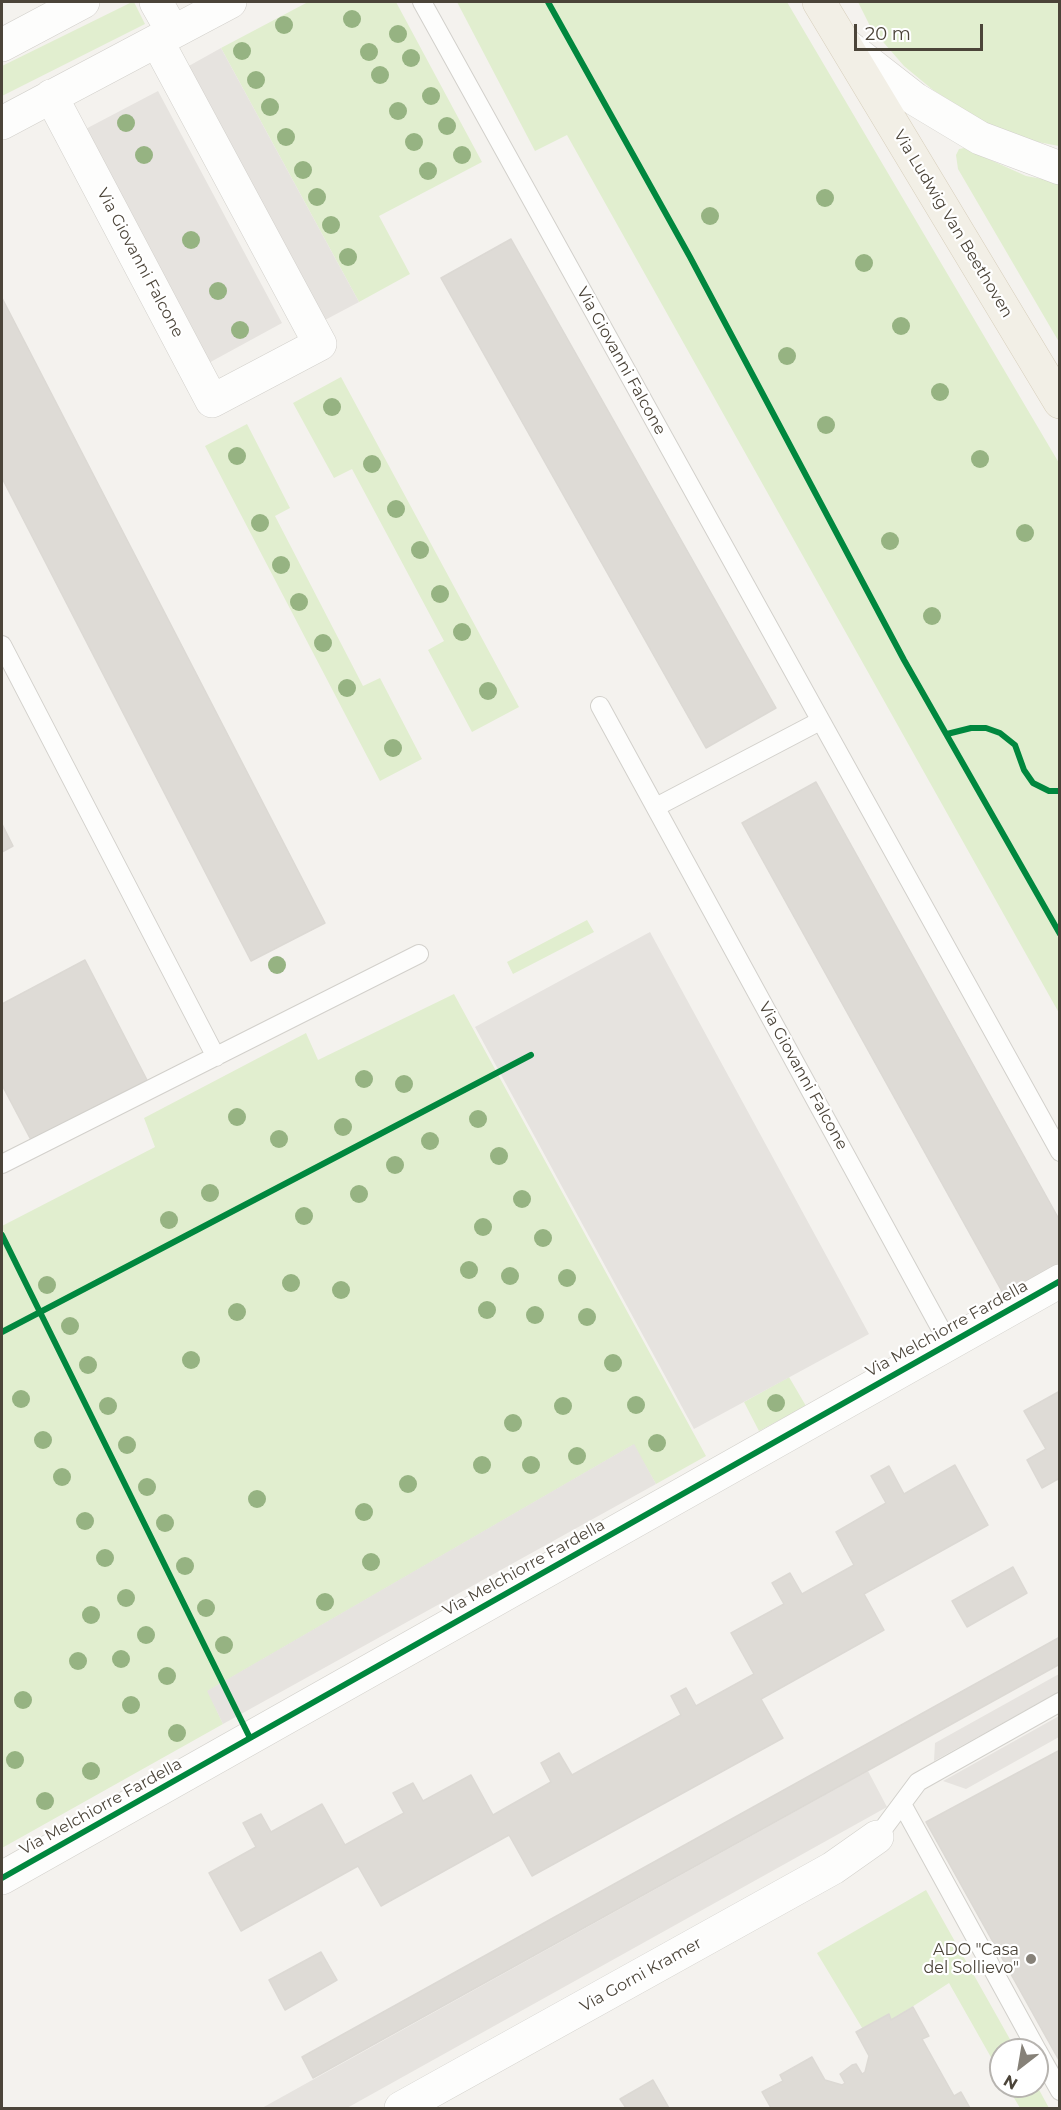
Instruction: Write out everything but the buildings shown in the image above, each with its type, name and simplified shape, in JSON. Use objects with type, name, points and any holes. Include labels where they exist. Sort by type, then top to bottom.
[{"type":"main road","name":"Via Ludwig Van Beethoven","points":[[822,5],[1059,402]]},
{"type":"street","points":[[2,45],[83,2]]},
{"type":"street","points":[[156,2],[165,37]]},
{"type":"street","points":[[2,123],[230,2]]},
{"type":"street","name":"Via Giovanni Falcone","points":[[51,96],[212,401],[320,344],[165,37]]},
{"type":"street","name":"Via Ludwig Van Beethoven","points":[[847,46],[915,99],[980,138],[1059,168]]},
{"type":"street","name":"Via Melchiorre Fardella","points":[[2,1878],[1059,1281]]},
{"type":"street","name":"Via Gorni Kramer","points":[[401,2109],[823,1874],[877,1837]]},
{"type":"lane","name":"Via Giovanni Falcone","points":[[422,2],[1059,1152]]},
{"type":"lane","points":[[2,645],[216,1057]]},
{"type":"lane","name":"Via Giovanni Falcone","points":[[600,706],[949,1344]]},
{"type":"lane","points":[[656,807],[820,721]]},
{"type":"lane","points":[[2,1164],[419,954]]},
{"type":"lane","points":[[877,1837],[918,1782],[1059,1702]]},
{"type":"lane","points":[[902,1804],[1030,2038]]},
{"type":"lane","points":[[1049,2072],[1059,2091]]},
{"type":"green space","points":[[132,2],[145,24],[2,96],[2,66]]},
{"type":"green space","points":[[308,2],[396,2],[482,162],[379,216],[410,274],[359,302],[221,48]]},
{"type":"green space","points":[[457,2],[787,2],[1059,463],[1059,1013],[567,135],[535,151]]},
{"type":"green space","points":[[858,2],[1059,2],[1059,146],[1022,139],[984,122],[933,90],[904,66],[871,28]]},
{"type":"green space","points":[[964,148],[1026,176],[1059,182],[1059,342],[958,169],[956,155],[959,149]]},
{"type":"green space","points":[[341,377],[519,707],[472,732],[428,650],[444,641],[352,469],[334,478],[293,403]]},
{"type":"green space","points":[[247,424],[290,508],[275,516],[363,686],[380,678],[422,759],[380,781],[205,446]]},
{"type":"green space","points":[[587,920],[594,932],[513,974],[507,962]]},
{"type":"green space","points":[[454,994],[706,1456],[656,1484],[633,1445],[208,1691],[223,1724],[2,1848],[2,1226],[155,1147],[144,1118],[306,1033],[318,1060]]},
{"type":"green space","points":[[789,1377],[806,1406],[759,1431],[744,1402]]},
{"type":"green space","points":[[926,1890],[1009,2038],[989,2038],[989,2054],[949,1983],[867,2036],[817,1953]]},
{"type":"green space","points":[[1014,2098],[1044,2098],[1049,2108],[1020,2108]]},
{"type":"shaded area","points":[[221,48],[359,302],[325,320],[187,67]]},
{"type":"shaded area","points":[[158,91],[282,323],[205,365],[78,133]]},
{"type":"shaded area","points":[[650,932],[869,1334],[694,1429],[475,1027]]},
{"type":"shaded area","points":[[634,1444],[656,1484],[223,1724],[207,1691]]},
{"type":"shaded area","points":[[1059,1674],[1059,1692],[934,1761],[935,1743]]},
{"type":"shaded area","points":[[1059,1716],[1059,1737],[966,1789],[943,1781]]},
{"type":"shaded area","points":[[868,1771],[887,1807],[347,2108],[262,2108]]},
{"type":"cycle path","points":[[548,2],[690,257],[904,660],[1060,934]]},
{"type":"cycle path","points":[[947,734],[971,728],[986,728],[1000,733],[1015,745],[1024,770],[1033,783],[1049,791],[1060,791]]},
{"type":"cycle path","points":[[2,1332],[531,1055]]},
{"type":"cycle path","points":[[2,1235],[250,1738]]},
{"type":"cycle path","points":[[2,1878],[1060,1281]]},
{"type":"place","name":"ADO \"Casa del Sollievo\"","points":[[1031,1959]]}]
